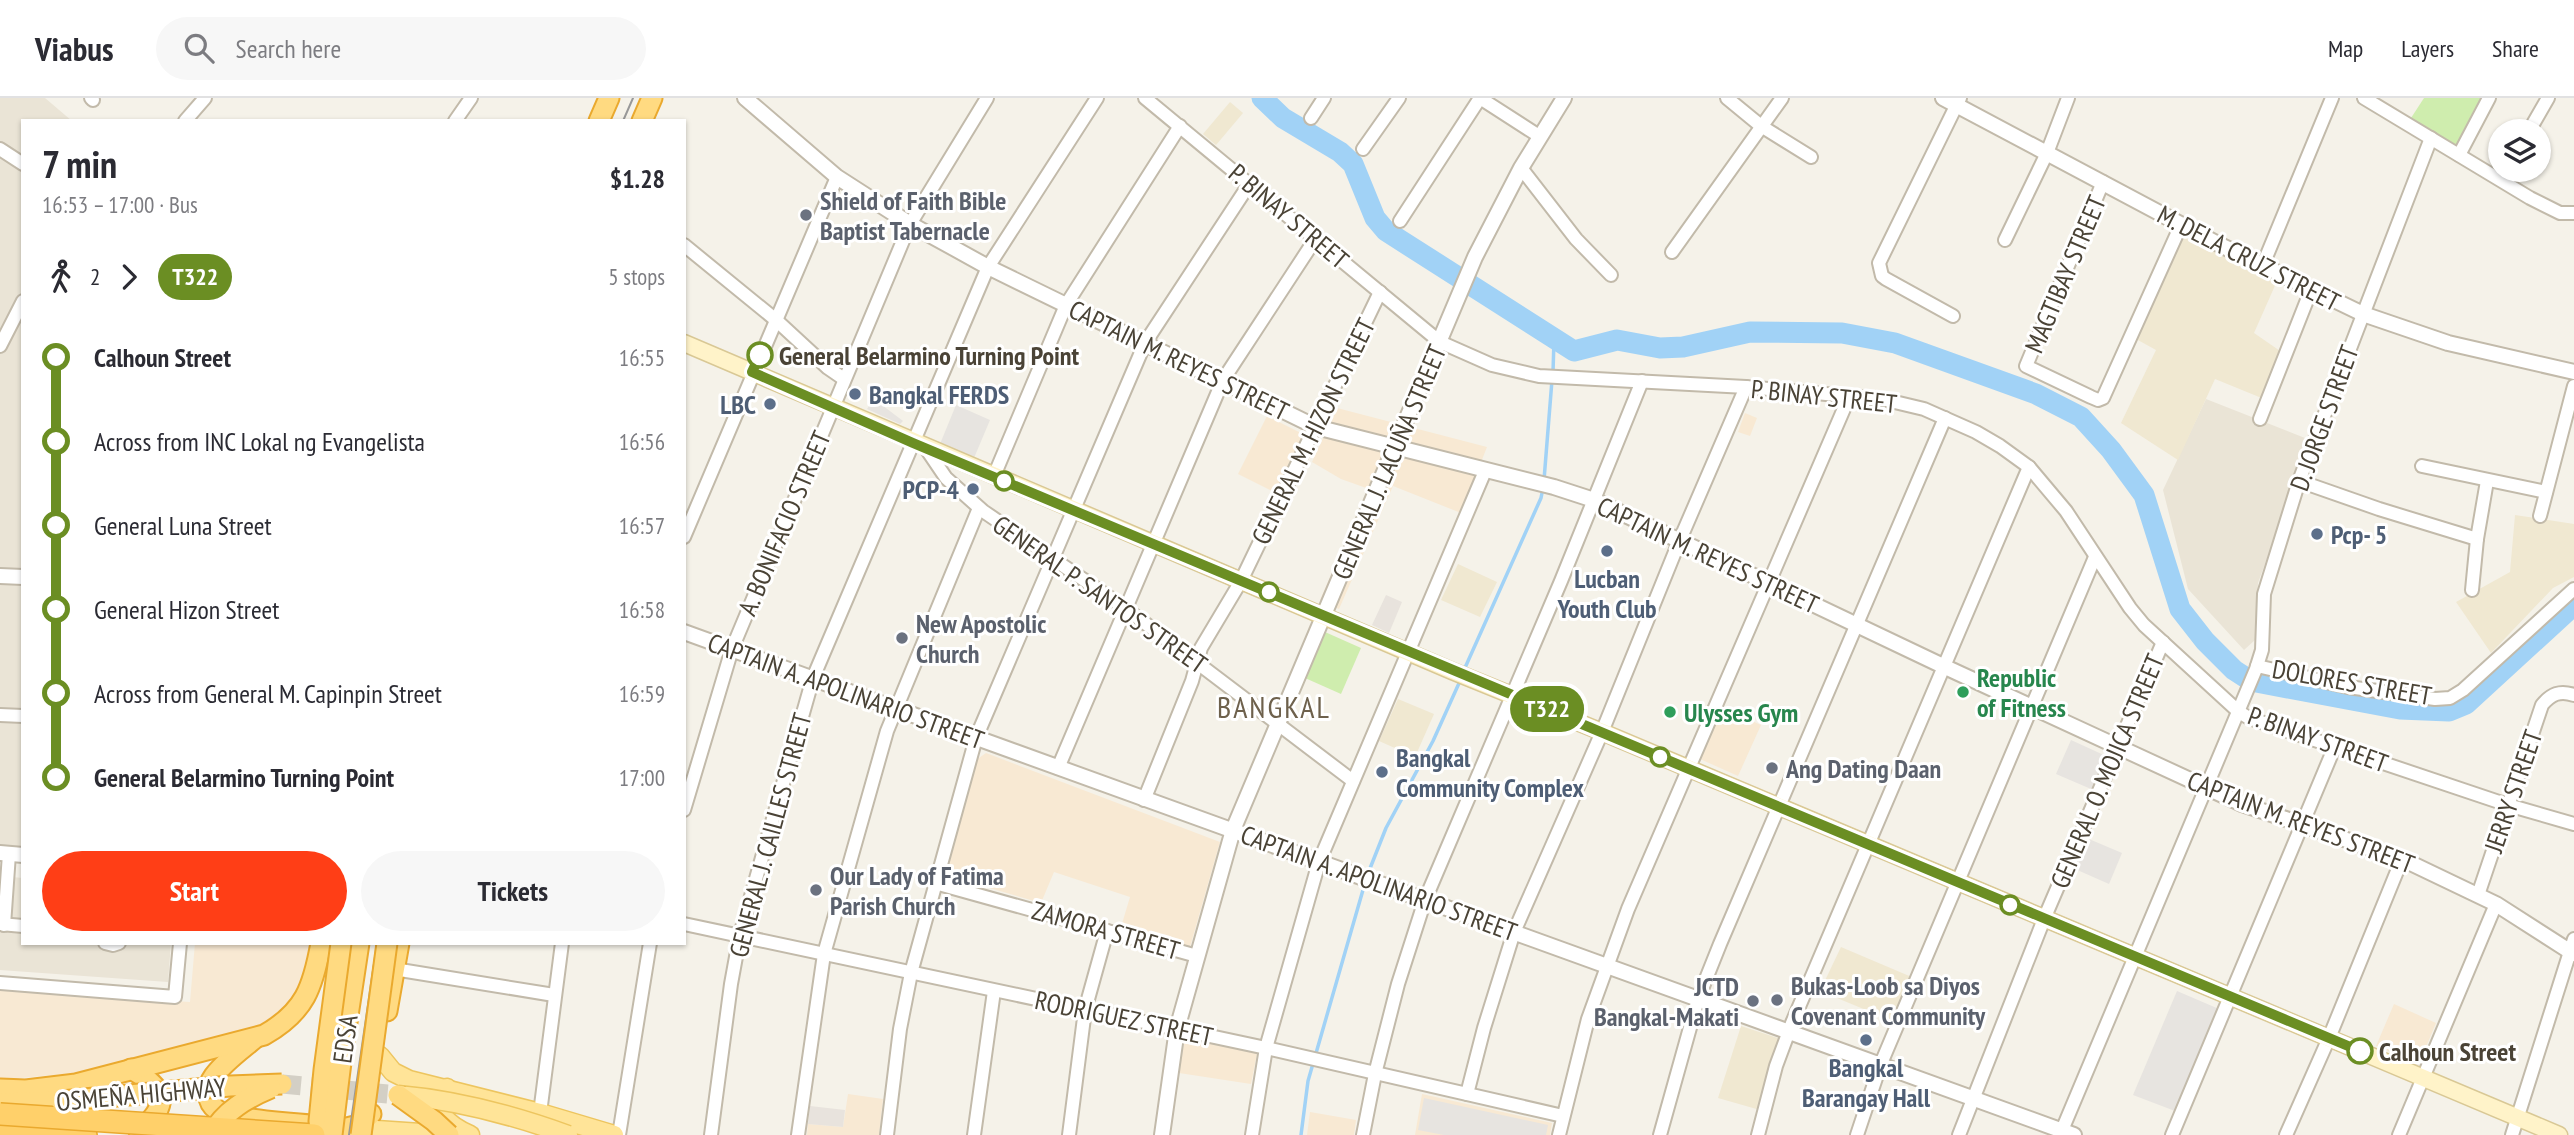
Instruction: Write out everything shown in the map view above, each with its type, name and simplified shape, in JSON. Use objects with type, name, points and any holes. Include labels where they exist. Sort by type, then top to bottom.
[{"type":"highway","points":[[600,119],[609,98]]},
{"type":"highway","points":[[643,119],[652,98]]},
{"type":"highway","points":[[321,945],[315,977],[308,994],[284,1022],[254,1039],[214,1076],[208,1096],[218,1111],[245,1118],[347,1133],[370,1115],[398,945]]},
{"type":"highway","points":[[321,1135],[320,1108],[341,945]]},
{"type":"highway","name":"EDSA","points":[[347,1133],[359,945]]},
{"type":"highway","name":"EDSA","points":[[347,1133],[387,945]]},
{"type":"highway","points":[[0,1089],[26,1090],[76,1084],[254,1039]]},
{"type":"highway","points":[[131,1069],[153,1083],[159,1091],[160,1101],[153,1119],[133,1133]]},
{"type":"highway","name":"OSMEÑA HIGHWAY","points":[[0,1103],[61,1101],[282,1084],[257,1094],[230,1111],[220,1120],[211,1135]]},
{"type":"highway","points":[[398,1095],[450,1135]]},
{"type":"highway","points":[[0,1114],[314,1135]]},
{"type":"highway","points":[[133,1133],[245,1118]]},
{"type":"highway","points":[[0,1131],[51,1135]]},
{"type":"highway","points":[[0,1131],[86,1135]]},
{"type":"main road","points":[[686,344],[1452,671],[2559,1135]]},
{"type":"main road","points":[[380,1056],[385,1065],[400,1076],[617,1135]]},
{"type":"main road","points":[[447,1088],[438,1099],[439,1109],[445,1120],[470,1135]]},
{"type":"main road","points":[[398,1095],[460,1103],[568,1135]]},
{"type":"main road","points":[[347,1133],[450,1135]]},
{"type":"street","points":[[187,119],[205,98]]},
{"type":"street","points":[[456,119],[471,98]]},
{"type":"street","name":"CAPTAIN M. REYES STREET","points":[[746,98],[837,177],[910,224],[988,267],[1316,427],[1555,487],[1594,500],[2205,788],[2252,808],[2402,859],[2496,904],[2573,948]]},
{"type":"street","name":"A. BONIFACIO STREET","points":[[686,803],[732,649],[844,379],[910,224],[986,98]]},
{"type":"street","name":"GENERAL J. CAILLES STREET","points":[[711,1135],[740,935],[813,678],[919,445],[988,267],[1097,98]]},
{"type":"street","name":"P. BINAY STREET","points":[[1145,98],[1440,342],[1492,365],[1539,376],[1746,387],[1849,397],[1907,404],[1945,418],[2000,446],[2029,467],[2057,499],[2130,608],[2162,642],[2239,712],[2249,718],[2508,805],[2574,824]]},
{"type":"street","points":[[1311,118],[1324,98]]},
{"type":"street","points":[[1363,149],[1399,98]]},
{"type":"street","points":[[1400,221],[1480,98],[1539,136]]},
{"type":"street","name":"GENERAL J. LACUÑA STREET","points":[[1162,1135],[1177,1029],[1233,830],[1488,228],[1539,136],[1564,98]]},
{"type":"street","points":[[1727,98],[1761,126],[1811,157]]},
{"type":"street","points":[[1672,252],[1782,98]]},
{"type":"street","name":"M. DELA CRUZ STREET","points":[[1943,98],[1958,102],[2047,153],[2262,267],[2362,314],[2448,342],[2574,372]]},
{"type":"street","points":[[2005,240],[2047,153],[2068,98]]},
{"type":"street","points":[[2262,267],[2332,98]]},
{"type":"street","points":[[2364,98],[2459,155],[2488,168]]},
{"type":"street","points":[[2459,155],[2489,98]]},
{"type":"street","points":[[2536,119],[2548,98]]},
{"type":"street","points":[[1953,316],[1886,279],[1879,263],[1958,102]]},
{"type":"street","points":[[994,477],[1066,305],[1180,125]]},
{"type":"street","name":"D. JORGE STREET","points":[[2065,1134],[2135,958],[2257,667],[2262,650],[2264,594],[2300,481],[2431,138]]},
{"type":"street","points":[[0,149],[21,163]]},
{"type":"street","points":[[1521,168],[1576,239],[1611,275]]},
{"type":"street","points":[[686,532],[837,177]]},
{"type":"street","name":"MAGTIBAY STREET","points":[[2104,182],[2026,365],[2091,397],[2098,400],[2103,398],[2181,225]]},
{"type":"street","points":[[2514,182],[2560,213],[2574,213]]},
{"type":"street","points":[[887,1135],[911,973],[976,738],[1145,343],[1250,183]]},
{"type":"street","points":[[1058,768],[1223,380],[1316,238]]},
{"type":"street","points":[[686,247],[844,379]]},
{"type":"street","points":[[2260,419],[2311,290]]},
{"type":"street","name":"GENERAL M. HIZON STREET","points":[[1144,800],[1198,662],[1201,648],[1241,580],[1380,292]]},
{"type":"street","points":[[0,346],[21,305]]},
{"type":"street","points":[[1363,1135],[1398,984],[1425,900],[1642,380]]},
{"type":"street","points":[[2540,516],[2574,386]]},
{"type":"street","points":[[1467,1094],[1514,932],[1602,732],[1679,542],[1746,387]]},
{"type":"street","points":[[1559,1135],[1588,1019],[1606,966],[1849,397]]},
{"type":"street","points":[[1660,1135],[1698,999],[1945,418]]},
{"type":"street","name":"GENERAL P. SANTOS STREET","points":[[919,445],[946,478],[979,508],[1125,608],[1353,781]]},
{"type":"street","points":[[2422,466],[2546,492]]},
{"type":"street","points":[[1758,1135],[1776,1066],[1788,1033],[2029,467]]},
{"type":"street","points":[[1252,1135],[1266,1048],[1319,862],[1485,471]]},
{"type":"street","points":[[2300,481],[2477,539]]},
{"type":"street","points":[[2472,590],[2487,481]]},
{"type":"street","points":[[798,1135],[824,954],[887,731],[979,508]]},
{"type":"street","points":[[1857,1135],[1880,1066],[2095,557]]},
{"type":"street","points":[[0,576],[21,577]]},
{"type":"street","name":"DOLORES STREET","points":[[2257,667],[2358,689],[2435,699],[2450,698],[2463,690],[2574,589]]},
{"type":"street","name":"CAPTAIN A. APOLINARIO STREET","points":[[686,633],[2065,1134]]},
{"type":"street","name":"GENERAL O. MOJICA STREET","points":[[1959,1135],[2044,919],[2162,642]]},
{"type":"street","name":"JERRY STREET","points":[[2477,895],[2542,705],[2556,693],[2574,695]]},
{"type":"street","points":[[0,715],[21,716]]},
{"type":"street","points":[[2172,1135],[2335,746]]},
{"type":"street","points":[[10,854],[2,925],[21,926]]},
{"type":"street","points":[[2286,1135],[2402,859]]},
{"type":"street","name":"ZAMORA STREET","points":[[935,883],[1197,956]]},
{"type":"street","points":[[2399,1135],[2496,904]]},
{"type":"street","name":"RODRIGUEZ STREET","points":[[686,923],[1266,1048],[1563,1116]]},
{"type":"street","points":[[1069,1135],[1085,1010],[1107,930]]},
{"type":"street","points":[[0,983],[175,997],[180,945]]},
{"type":"street","points":[[540,1113],[562,945]]},
{"type":"street","points":[[617,1135],[650,945]]},
{"type":"street","points":[[2512,1135],[2573,948]]},
{"type":"street","points":[[394,969],[554,995]]},
{"type":"street","points":[[974,1135],[994,991]]},
{"type":"shaded area","points":[[0,98],[45,98],[70,119],[21,119],[21,849],[0,848]]},
{"type":"shaded area","points":[[1230,102],[1243,113],[1216,145],[1203,134]]},
{"type":"shaded area","points":[[2180,230],[2260,268],[2258,273],[2277,281],[2254,333],[2283,353],[2264,399],[2215,379],[2178,460],[2121,423],[2156,350],[2136,339]]},
{"type":"shaded area","points":[[874,399],[903,421],[900,424],[867,409]]},
{"type":"shaded area","points":[[2206,399],[2310,440],[2258,583],[2255,640],[2244,650],[2188,589],[2163,490]]},
{"type":"shaded area","points":[[956,405],[990,420],[974,458],[940,444]]},
{"type":"shaded area","points":[[1337,408],[1487,447],[1461,513],[1393,486],[1339,609],[1320,600],[1369,489],[1341,479],[1312,462]]},
{"type":"shaded area","points":[[1745,413],[1757,418],[1750,436],[1738,432]]},
{"type":"shaded area","points":[[1267,416],[1305,435],[1276,493],[1238,474]]},
{"type":"shaded area","points":[[2515,515],[2574,524],[2574,577],[2553,588],[2491,653],[2456,602],[2510,572]]},
{"type":"shaded area","points":[[1458,564],[1497,582],[1480,617],[1441,600]]},
{"type":"shaded area","points":[[1386,595],[1402,602],[1389,633],[1372,625]]},
{"type":"shaded area","points":[[1398,699],[1434,714],[1415,757],[1379,741]]},
{"type":"shaded area","points":[[1723,708],[1761,725],[1738,776],[1700,759]]},
{"type":"shaded area","points":[[2071,740],[2106,756],[2091,789],[2056,774]]},
{"type":"shaded area","points":[[986,753],[1220,842],[1190,947],[1121,927],[1130,897],[1054,872],[1041,903],[945,875],[976,760]]},
{"type":"shaded area","points":[[2089,839],[2122,853],[2109,884],[2075,869]]},
{"type":"shaded area","points":[[0,876],[21,878],[21,945],[171,945],[168,982],[0,970]]},
{"type":"shaded area","points":[[195,945],[311,945],[303,982],[293,1000],[278,1017],[249,1031],[74,1073],[0,1080],[0,989],[190,1002]]},
{"type":"shaded area","points":[[1841,947],[1914,978],[1895,1022],[1820,991]]},
{"type":"shaded area","points":[[2177,991],[2219,1009],[2175,1111],[2133,1095]]},
{"type":"shaded area","points":[[2394,1004],[2436,1023],[2419,1064],[2376,1046]]},
{"type":"shaded area","points":[[1741,1026],[1781,1039],[1760,1110],[1718,1098]]},
{"type":"shaded area","points":[[1185,1037],[1258,1049],[1251,1084],[1179,1073]]},
{"type":"shaded area","points":[[848,1094],[883,1099],[879,1135],[807,1135],[808,1124],[843,1127]]},
{"type":"shaded area","points":[[1422,1094],[1552,1123],[1550,1135],[1415,1135]]},
{"type":"shaded area","points":[[1424,1098],[1548,1125],[1546,1135],[1444,1135],[1418,1130]]},
{"type":"shaded area","points":[[810,1106],[845,1110],[843,1127],[808,1124]]},
{"type":"shaded area","points":[[1310,1112],[1356,1120],[1354,1135],[1307,1135]]},
{"type":"green space","points":[[2424,98],[2486,98],[2457,147],[2411,118]]},
{"type":"green space","points":[[1325,632],[1361,648],[1341,694],[1305,678]]},
{"type":"waterway","points":[[1262,98],[1283,118],[1340,152],[1353,164],[1375,218],[1386,231],[1574,351],[1617,340],[1660,348],[1683,347],[1750,332],[1842,333],[1895,343],[2036,394],[2081,417],[2111,450],[2144,495],[2180,609],[2205,641],[2234,670],[2251,681],[2400,709],[2449,711],[2466,704],[2574,605]]},
{"type":"waterway","points":[[1553,372],[1554,340]]},
{"type":"waterway","points":[[1544,480],[1552,380]]},
{"type":"waterway","points":[[1464,670],[1541,498],[1543,488]]},
{"type":"waterway","points":[[1367,876],[1386,828],[1433,741],[1460,681]]},
{"type":"waterway","points":[[1301,1135],[1308,1081],[1365,883]]},
{"type":"tunnel","points":[[282,1084],[398,1095]]},
{"type":"tram line","points":[[624,119],[633,98]]},
{"type":"tram line","points":[[349,1135],[377,945]]},
{"type":"bus line","name":"T322","points":[[760,355],[752,372],[913,443],[2360,1051]]},
{"type":"place","name":"Shield of Faith Bible Baptist Tabernacle","points":[[806,215]]},
{"type":"place","name":"General Belarmino Turning Point","points":[[760,355]]},
{"type":"place","name":"Bangkal FERDS","points":[[855,394]]},
{"type":"place","name":"LBC","points":[[770,404]]},
{"type":"place","name":"PCP-4","points":[[973,489]]},
{"type":"place","name":"Pcp- 5","points":[[2317,534]]},
{"type":"place","name":"Lucban Youth Club","points":[[1607,551]]},
{"type":"place","name":"New Apostolic Church","points":[[902,638]]},
{"type":"place","name":"Republic of Fitness","points":[[1963,692]]},
{"type":"place","name":"Ulysses Gym","points":[[1670,712]]},
{"type":"place","name":"Ang Dating Daan","points":[[1772,768]]},
{"type":"place","name":"Bangkal Community Complex","points":[[1382,772]]},
{"type":"place","name":"Our Lady of Fatima Parish Church","points":[[816,890]]},
{"type":"place","name":"Bukas-Loob sa Diyos Covenant Community","points":[[1777,1000]]},
{"type":"place","name":"JCTD Bangkal-Makati","points":[[1753,1001]]},
{"type":"place","name":"Bangkal Barangay Hall","points":[[1866,1040]]},
{"type":"place","name":"Calhoun Street","points":[[2360,1051]]},
{"type":"district","name":"BANGKAL","points":[[1274,706]]}]
